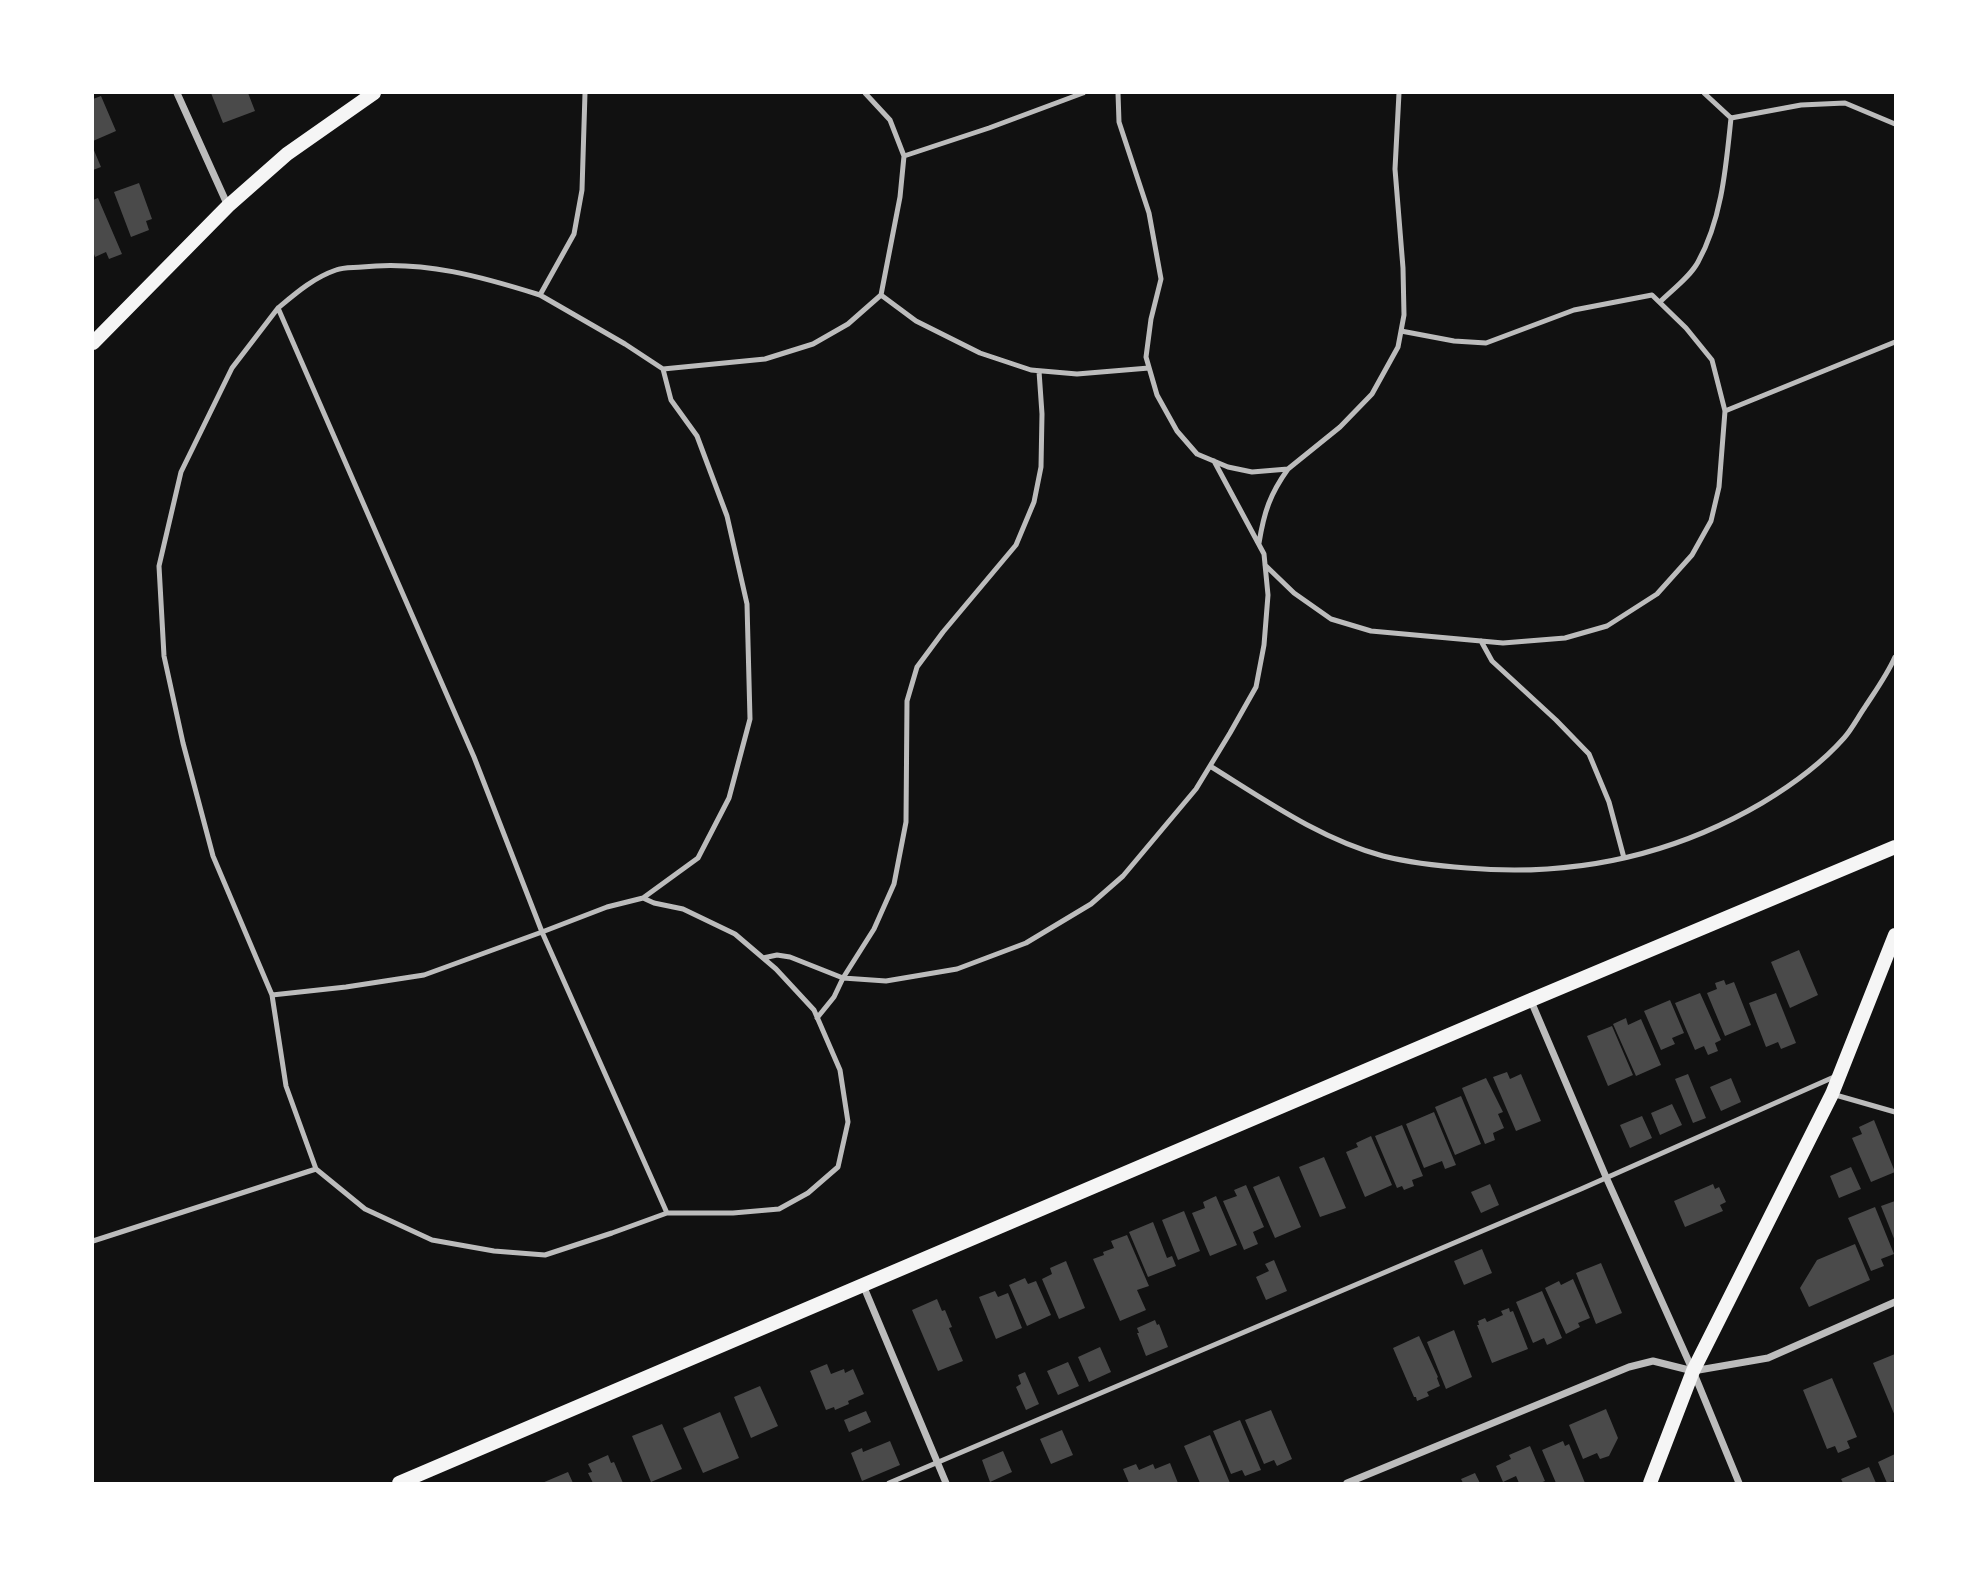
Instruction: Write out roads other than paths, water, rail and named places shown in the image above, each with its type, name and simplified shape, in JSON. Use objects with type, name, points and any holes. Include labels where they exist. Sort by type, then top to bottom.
[{"type":"main road","points":[[93,343],[228,206],[287,154],[374,93]]},
{"type":"main road","points":[[399,1483],[1895,847]]},
{"type":"main road","points":[[1650,1483],[1693,1371],[1832,1094],[1895,935]]},
{"type":"street","points":[[177,93],[228,206]]},
{"type":"street","points":[[1531,1000],[1739,1483]]},
{"type":"street","points":[[863,1285],[946,1483]]},
{"type":"street","points":[[1347,1483],[1629,1367],[1653,1360],[1693,1371],[1768,1358],[1895,1302]]},
{"type":"lane","points":[[540,295],[573,234],[582,190],[585,93]]},
{"type":"lane","points":[[643,898],[683,909],[735,934],[776,969],[814,1010],[840,1070],[848,1122],[838,1167],[808,1194],[779,1209],[733,1213],[667,1213],[545,1255],[494,1251],[432,1240],[365,1209],[316,1169],[286,1086],[272,995],[213,856],[183,743],[164,656],[159,566],[181,472],[232,368],[278,308],[306,284],[337,270],[379,265],[422,266],[488,279],[540,295],[663,369],[765,359],[813,344],[848,324],[881,295],[900,197],[904,156],[890,120],[865,93]]},
{"type":"lane","points":[[904,156],[1083,93]]},
{"type":"lane","points":[[1118,93],[1119,122],[1149,213],[1161,279],[1151,319],[1146,357],[1157,395],[1177,431],[1197,454],[1228,467],[1252,472],[1288,469]]},
{"type":"lane","points":[[1259,544],[1263,519],[1274,489],[1288,469],[1340,427],[1372,394],[1398,348],[1404,315],[1395,169],[1399,93]]},
{"type":"lane","points":[[1704,93],[1731,118]]},
{"type":"lane","points":[[1731,118],[1801,106],[1845,103],[1895,124]]},
{"type":"lane","points":[[1660,302],[1697,264],[1713,225],[1725,176],[1731,118]]},
{"type":"lane","points":[[881,295],[916,321],[980,353],[1031,370],[1077,374],[1149,368]]},
{"type":"lane","points":[[1265,565],[1294,593],[1331,619],[1371,631],[1503,643],[1565,638],[1607,626],[1657,594],[1692,555],[1711,521],[1719,487],[1725,411],[1712,360],[1686,328],[1652,295],[1574,310],[1486,342],[1454,341],[1401,331]]},
{"type":"lane","points":[[278,308],[474,757],[542,932],[667,1213]]},
{"type":"lane","points":[[1725,411],[1895,342]]},
{"type":"lane","points":[[272,995],[424,975],[607,907],[643,898],[698,858],[729,799],[750,719],[747,604],[727,516],[697,436],[671,400],[663,369]]},
{"type":"lane","points":[[817,1018],[834,997],[874,929],[894,884],[906,822],[907,701],[918,667],[943,632],[1016,545],[1034,502],[1041,467],[1042,414],[1039,371]]},
{"type":"lane","points":[[763,957],[790,957],[843,978],[886,981],[957,969],[1026,943],[1091,904],[1123,876],[1196,789],[1256,687],[1264,645],[1268,595],[1264,554],[1214,461]]},
{"type":"lane","points":[[1481,641],[1492,661],[1556,719],[1589,754],[1609,802],[1624,858]]},
{"type":"lane","points":[[1210,766],[1319,832],[1382,855],[1435,866],[1489,870],[1555,870],[1654,851],[1697,836],[1748,811],[1786,788],[1820,762],[1846,737],[1895,657]]},
{"type":"lane","points":[[889,1483],[1606,1178],[1840,1075]]},
{"type":"lane","points":[[1832,1094],[1895,1112]]},
{"type":"lane","points":[[93,1241],[316,1169]]}]
